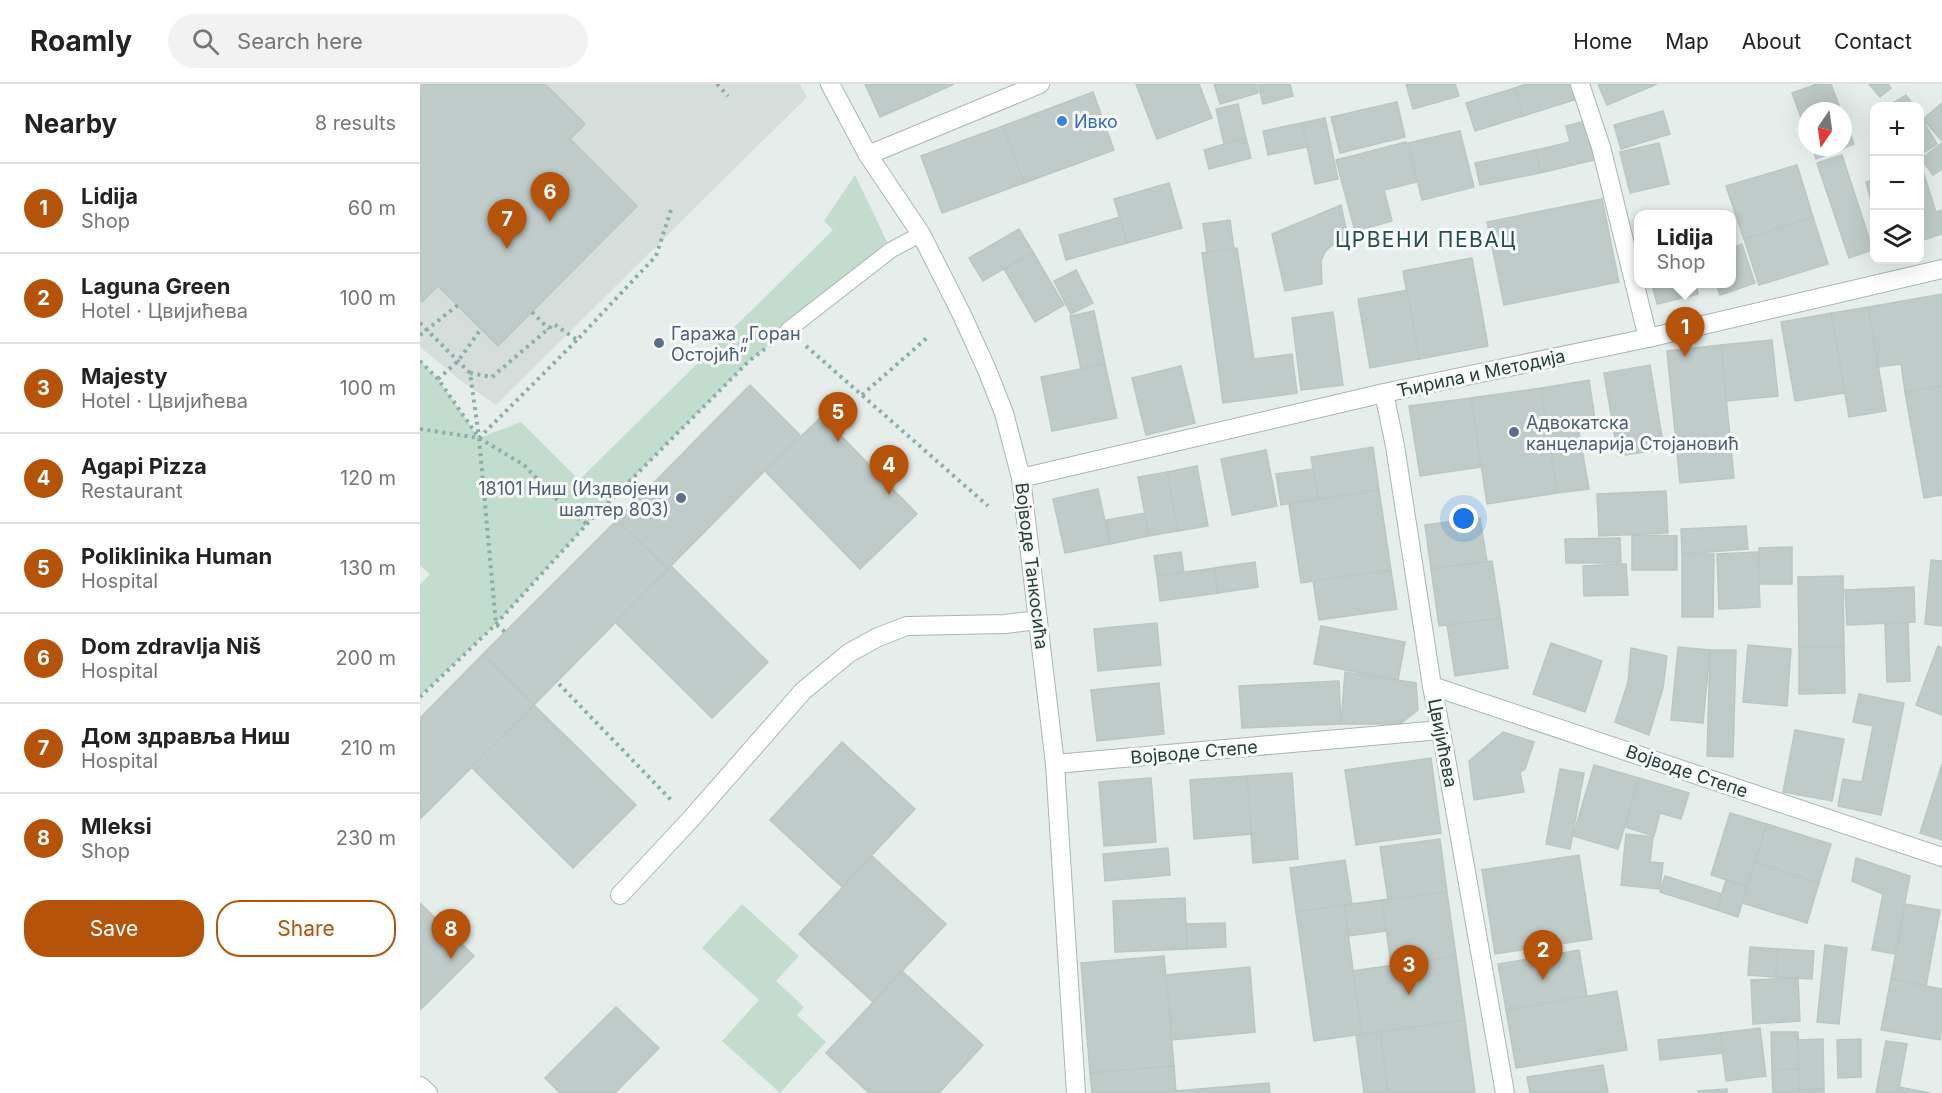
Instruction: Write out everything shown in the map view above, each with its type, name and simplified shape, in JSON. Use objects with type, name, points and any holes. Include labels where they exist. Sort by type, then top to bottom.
[{"type":"street","name":"Војводе Танкосића","points":[[830,84],[868,155],[921,234],[987,370],[1004,413],[1021,478],[1055,764],[1076,1093]]},
{"type":"street","points":[[868,155],[1040,84]]},
{"type":"street","points":[[1580,84],[1601,147],[1634,281]]},
{"type":"street","name":"Ћирила и Методија","points":[[1021,478],[1384,393],[1648,338],[1942,269]]},
{"type":"street","points":[[1636,288],[1648,338]]},
{"type":"street","name":"Цвијићева","points":[[1384,393],[1395,446],[1432,686],[1505,1093]]},
{"type":"street","points":[[620,895],[690,820],[803,691],[849,653],[907,626],[1005,624],[1038,620]]},
{"type":"street","name":"Војводе Степе","points":[[1432,686],[1942,857]]},
{"type":"street","name":"Војводе Степе","points":[[1055,764],[1440,730]]},
{"type":"street","points":[[420,1086],[428,1093]]},
{"type":"lane","points":[[788,330],[891,250],[921,234]]},
{"type":"path","points":[[717,84],[728,96]]},
{"type":"path","points":[[479,438],[577,340],[656,255],[672,207]]},
{"type":"path","points":[[420,335],[458,305]]},
{"type":"path","points":[[532,312],[549,329]]},
{"type":"path","points":[[420,323],[470,373],[492,377],[554,324],[577,340]]},
{"type":"path","points":[[438,379],[458,361],[481,329]]},
{"type":"path","points":[[420,697],[496,624],[587,524],[749,361],[788,330],[988,506]]},
{"type":"path","points":[[861,395],[928,337]]},
{"type":"path","points":[[420,361],[438,379],[479,438]]},
{"type":"path","points":[[470,373],[479,438],[496,624],[505,632]]},
{"type":"path","points":[[420,429],[479,438],[524,465],[570,513],[587,524]]},
{"type":"path","points":[[559,684],[690,820]]},
{"type":"shaded area","points":[[420,84],[800,84],[807,97],[496,405],[460,380],[420,347]]},
{"type":"green space","points":[[855,175],[891,250],[749,361],[587,524],[496,624],[420,696],[420,585],[430,574],[420,565],[420,361],[438,379],[479,438],[521,422],[579,480],[833,230],[824,221]]},
{"type":"green space","points":[[742,904],[799,956],[776,981],[804,1007],[797,1015],[826,1042],[780,1093],[722,1041],[759,1000],[702,948]]},
{"type":"building","points":[[420,84],[545,84],[585,124],[570,139],[637,206],[498,346],[438,286],[422,302],[420,300]]},
{"type":"building","points":[[865,84],[925,84],[930,95],[880,117]]},
{"type":"building","points":[[925,84],[954,84],[930,95]]},
{"type":"building","points":[[1136,84],[1199,84],[1212,118],[1157,139]]},
{"type":"building","points":[[1214,84],[1256,84],[1258,93],[1220,104]]},
{"type":"building","points":[[1258,84],[1290,84],[1293,96],[1263,104]]},
{"type":"building","points":[[1406,84],[1455,84],[1459,96],[1413,109]]},
{"type":"building","points":[[1526,84],[1576,84],[1580,98],[1523,116],[1515,88]]},
{"type":"building","points":[[1598,84],[1657,84],[1607,105]]},
{"type":"building","points":[[1817,84],[1831,84],[1838,102],[1798,102],[1798,109],[1792,93]]},
{"type":"building","points":[[1869,84],[1888,84],[1891,88],[1880,97]]},
{"type":"building","points":[[1515,88],[1523,116],[1475,131],[1466,103]]},
{"type":"building","points":[[1093,92],[1114,150],[1024,183],[1003,126]]},
{"type":"building","points":[[1906,95],[1911,102],[1895,102]]},
{"type":"building","points":[[1397,102],[1405,137],[1340,153],[1331,117]]},
{"type":"building","points":[[1942,103],[1942,140],[1924,120]]},
{"type":"building","points":[[1238,104],[1246,138],[1224,144],[1216,109]]},
{"type":"building","points":[[1663,111],[1670,134],[1621,149],[1614,125]]},
{"type":"building","points":[[1325,118],[1338,179],[1315,184],[1302,123]]},
{"type":"building","points":[[1589,120],[1598,159],[1540,173],[1536,150],[1570,142],[1566,126]]},
{"type":"building","points":[[1302,123],[1307,147],[1268,155],[1263,131]]},
{"type":"building","points":[[1924,123],[1937,144],[1924,152]]},
{"type":"building","points":[[1003,126],[1024,183],[942,213],[921,156]]},
{"type":"building","points":[[1460,131],[1474,187],[1422,200],[1408,143]]},
{"type":"building","points":[[1246,138],[1251,158],[1209,169],[1204,150]]},
{"type":"building","points":[[1406,142],[1417,182],[1384,190],[1392,221],[1355,231],[1336,160]]},
{"type":"building","points":[[1659,143],[1669,184],[1630,193],[1620,152]]},
{"type":"building","points":[[1942,143],[1942,169],[1933,175],[1924,163],[1924,157]]},
{"type":"building","points":[[1536,150],[1540,173],[1480,185],[1475,163]]},
{"type":"building","points":[[1842,156],[1870,241],[1870,251],[1849,258],[1817,163]]},
{"type":"building","points":[[1797,165],[1813,217],[1744,239],[1726,186]]},
{"type":"building","points":[[1924,174],[1936,212],[1942,210],[1942,234],[1924,240]]},
{"type":"building","points":[[1870,181],[1870,197],[1866,182]]},
{"type":"building","points":[[1169,183],[1182,228],[1127,243],[1114,199]]},
{"type":"building","points":[[1602,199],[1619,282],[1504,305],[1487,222]]},
{"type":"building","points":[[1341,205],[1348,238],[1332,245],[1325,252],[1321,261],[1322,284],[1285,291],[1272,234]]},
{"type":"building","points":[[1120,217],[1127,243],[1066,260],[1059,235]]},
{"type":"building","points":[[1813,217],[1828,264],[1759,285],[1744,239]]},
{"type":"building","points":[[1230,220],[1234,249],[1207,252],[1203,224]]},
{"type":"building","points":[[1019,229],[1033,252],[983,281],[969,258]]},
{"type":"building","points":[[1742,244],[1755,283],[1720,295],[1717,288],[1736,288],[1736,246]]},
{"type":"building","points":[[1237,248],[1254,359],[1292,354],[1297,393],[1223,403],[1202,253]]},
{"type":"building","points":[[1033,252],[1064,305],[1035,322],[1004,269]]},
{"type":"building","points":[[1472,258],[1488,346],[1419,359],[1403,271]]},
{"type":"building","points":[[1076,270],[1093,303],[1071,314],[1054,281]]},
{"type":"building","points":[[1653,288],[1697,288],[1698,294],[1657,304]]},
{"type":"building","points":[[1407,290],[1419,359],[1370,368],[1358,299]]},
{"type":"building","points":[[1942,294],[1942,386],[1905,392],[1901,364],[1879,367],[1868,307]]},
{"type":"building","points":[[1868,307],[1886,411],[1849,417],[1831,313]]},
{"type":"building","points":[[1094,311],[1105,364],[1081,369],[1070,316]]},
{"type":"building","points":[[1333,312],[1343,385],[1301,390],[1292,318]]},
{"type":"building","points":[[1831,313],[1845,393],[1795,401],[1781,322]]},
{"type":"building","points":[[1772,340],[1778,396],[1726,401],[1721,345]]},
{"type":"building","points":[[1721,345],[1734,478],[1680,483],[1667,351]]},
{"type":"building","points":[[1105,364],[1117,418],[1052,431],[1041,377]]},
{"type":"building","points":[[1650,365],[1664,449],[1618,456],[1604,373]]},
{"type":"building","points":[[1181,366],[1195,423],[1146,435],[1132,378]]},
{"type":"building","points":[[1589,380],[1595,419],[1577,421],[1589,489],[1557,493],[1541,388]]},
{"type":"building","points":[[750,385],[800,435],[668,569],[617,520]]},
{"type":"building","points":[[1942,386],[1942,495],[1924,498],[1905,392]]},
{"type":"building","points":[[1541,388],[1557,493],[1487,504],[1471,398]]},
{"type":"building","points":[[1471,398],[1481,467],[1420,476],[1409,406]]},
{"type":"building","points":[[822,416],[917,514],[860,569],[765,471]]},
{"type":"building","points":[[1373,447],[1379,490],[1318,499],[1311,457]]},
{"type":"building","points":[[1266,450],[1277,506],[1232,515],[1221,459]]},
{"type":"building","points":[[1197,466],[1208,526],[1178,531],[1167,472]]},
{"type":"building","points":[[1313,469],[1318,499],[1281,505],[1276,474]]},
{"type":"building","points":[[1167,472],[1178,531],[1149,536],[1138,477]]},
{"type":"building","points":[[1098,489],[1110,544],[1065,553],[1053,499]]},
{"type":"building","points":[[1379,490],[1391,570],[1301,583],[1289,504]]},
{"type":"building","points":[[1666,491],[1668,533],[1599,536],[1597,494]]},
{"type":"building","points":[[1145,513],[1149,536],[1110,544],[1106,520]]},
{"type":"building","points":[[1480,518],[1487,561],[1431,569],[1425,525]]},
{"type":"building","points":[[617,520],[668,569],[534,705],[483,654]]},
{"type":"building","points":[[1746,526],[1748,549],[1682,554],[1681,529]]},
{"type":"building","points":[[1632,535],[1677,536],[1677,570],[1632,570]]},
{"type":"building","points":[[1620,538],[1621,563],[1566,563],[1565,539]]},
{"type":"building","points":[[1792,547],[1792,584],[1759,584],[1759,548]]},
{"type":"building","points":[[1181,552],[1184,573],[1157,576],[1154,556]]},
{"type":"building","points":[[1758,552],[1760,607],[1719,609],[1717,554]]},
{"type":"building","points":[[1682,554],[1714,554],[1713,617],[1682,617]]},
{"type":"building","points":[[1931,560],[1942,561],[1942,626],[1925,624]]},
{"type":"building","points":[[1492,561],[1501,618],[1439,626],[1431,569]]},
{"type":"building","points":[[1255,562],[1258,587],[1218,593],[1214,568]]},
{"type":"building","points":[[1626,564],[1628,595],[1584,596],[1583,566]]},
{"type":"building","points":[[671,566],[768,662],[712,718],[615,622]]},
{"type":"building","points":[[1214,568],[1218,593],[1160,601],[1157,576]]},
{"type":"building","points":[[1391,570],[1397,609],[1319,620],[1313,581]]},
{"type":"building","points":[[1843,576],[1844,647],[1799,647],[1798,577]]},
{"type":"building","points":[[1914,587],[1915,622],[1847,625],[1845,590]]},
{"type":"building","points":[[1501,618],[1508,668],[1455,676],[1447,625]]},
{"type":"building","points":[[1157,623],[1161,665],[1098,671],[1094,629]]},
{"type":"building","points":[[1908,623],[1910,681],[1887,682],[1885,624]]},
{"type":"building","points":[[1321,626],[1405,642],[1398,680],[1314,664]]},
{"type":"building","points":[[1551,643],[1602,661],[1585,712],[1533,694]]},
{"type":"building","points":[[1748,645],[1791,649],[1787,706],[1743,702]]},
{"type":"building","points":[[1938,646],[1942,648],[1942,715],[1916,705]]},
{"type":"building","points":[[1678,647],[1710,650],[1703,723],[1671,720]]},
{"type":"building","points":[[1799,647],[1844,647],[1845,693],[1799,694]]},
{"type":"building","points":[[1631,648],[1667,656],[1663,688],[1649,735],[1615,722],[1628,682]]},
{"type":"building","points":[[1710,650],[1736,650],[1733,757],[1707,756]]},
{"type":"building","points":[[483,654],[534,705],[420,819],[420,718]]},
{"type":"building","points":[[1345,672],[1416,683],[1418,710],[1400,724],[1341,724]]},
{"type":"building","points":[[1339,681],[1341,724],[1242,728],[1239,686]]},
{"type":"building","points":[[1159,683],[1164,734],[1097,741],[1091,690]]},
{"type":"building","points":[[1859,694],[1904,703],[1881,815],[1838,806],[1843,779],[1862,782],[1873,726],[1853,722]]},
{"type":"building","points":[[534,705],[636,805],[573,868],[471,767]]},
{"type":"building","points":[[1795,730],[1844,739],[1832,801],[1783,792]]},
{"type":"building","points":[[1503,732],[1534,742],[1525,769],[1520,772],[1524,792],[1474,800],[1469,761]]},
{"type":"building","points":[[842,742],[915,809],[842,887],[770,820]]},
{"type":"building","points":[[1431,758],[1441,833],[1356,845],[1345,770]]},
{"type":"building","points":[[1942,764],[1942,840],[1920,833]]},
{"type":"building","points":[[1594,765],[1639,778],[1618,849],[1573,836]]},
{"type":"building","points":[[1560,769],[1584,773],[1570,849],[1546,844]]},
{"type":"building","points":[[1292,773],[1298,859],[1253,863],[1247,776]]},
{"type":"building","points":[[1247,776],[1251,834],[1194,839],[1190,780]]},
{"type":"building","points":[[1151,778],[1156,842],[1104,846],[1099,782]]},
{"type":"building","points":[[1639,778],[1689,793],[1681,819],[1660,813],[1654,836],[1625,827]]},
{"type":"building","points":[[1730,813],[1767,824],[1747,886],[1711,875]]},
{"type":"building","points":[[1767,824],[1831,844],[1819,883],[1755,862]]},
{"type":"building","points":[[1626,834],[1653,837],[1650,862],[1663,863],[1660,889],[1621,885]]},
{"type":"building","points":[[1440,839],[1447,892],[1388,900],[1380,847]]},
{"type":"building","points":[[1168,848],[1170,875],[1105,881],[1103,854]]},
{"type":"building","points":[[1579,855],[1592,939],[1495,954],[1482,870]]},
{"type":"building","points":[[872,856],[946,924],[873,1002],[799,934]]},
{"type":"building","points":[[1856,858],[1910,876],[1895,954],[1872,950],[1883,894],[1852,881]]},
{"type":"building","points":[[1345,860],[1352,904],[1296,912],[1290,868]]},
{"type":"building","points":[[1755,862],[1819,883],[1807,923],[1742,903]]},
{"type":"building","points":[[1665,876],[1722,894],[1717,910],[1660,892]]},
{"type":"building","points":[[1726,880],[1747,886],[1738,917],[1717,910]]},
{"type":"building","points":[[1447,892],[1456,956],[1391,965],[1382,900]]},
{"type":"building","points":[[1185,898],[1187,949],[1115,952],[1113,901]]},
{"type":"building","points":[[1382,900],[1386,931],[1348,936],[1344,905]]},
{"type":"building","points":[[420,903],[474,956],[420,1010]]},
{"type":"building","points":[[1905,904],[1940,910],[1926,986],[1891,979]]},
{"type":"building","points":[[1344,905],[1362,1034],[1314,1041],[1296,912]]},
{"type":"building","points":[[1225,923],[1226,947],[1187,949],[1186,924]]},
{"type":"building","points":[[1825,945],[1847,948],[1839,1024],[1817,1022]]},
{"type":"building","points":[[1750,947],[1777,949],[1776,977],[1748,975]]},
{"type":"building","points":[[1777,949],[1814,951],[1812,979],[1776,977]]},
{"type":"building","points":[[1579,950],[1587,996],[1506,1010],[1498,964]]},
{"type":"building","points":[[1164,956],[1174,1066],[1090,1073],[1081,963]]},
{"type":"building","points":[[1456,956],[1465,1020],[1362,1034],[1353,971]]},
{"type":"building","points":[[1250,967],[1255,1032],[1172,1040],[1166,975]]},
{"type":"building","points":[[902,971],[983,1045],[939,1093],[869,1093],[826,1053]]},
{"type":"building","points":[[1798,978],[1800,1021],[1753,1024],[1751,980]]},
{"type":"building","points":[[1891,979],[1942,989],[1940,1040],[1881,1030]]},
{"type":"building","points":[[1617,991],[1627,1050],[1516,1068],[1506,1010]]},
{"type":"building","points":[[616,1007],[659,1048],[615,1093],[560,1093],[545,1078]]},
{"type":"building","points":[[1465,1020],[1475,1093],[1388,1093],[1380,1032]]},
{"type":"building","points":[[1760,1028],[1766,1076],[1726,1081],[1720,1033]]},
{"type":"building","points":[[1380,1032],[1388,1093],[1364,1093],[1356,1035]]},
{"type":"building","points":[[1771,1032],[1798,1032],[1799,1069],[1772,1070]]},
{"type":"building","points":[[1720,1033],[1723,1053],[1660,1060],[1658,1040]]},
{"type":"building","points":[[1823,1039],[1824,1089],[1799,1090],[1798,1040]]},
{"type":"building","points":[[1861,1039],[1861,1077],[1838,1078],[1837,1040]]},
{"type":"building","points":[[1886,1041],[1907,1044],[1898,1093],[1876,1093]]},
{"type":"building","points":[[1603,1065],[1608,1093],[1530,1093],[1527,1077]]},
{"type":"building","points":[[1174,1066],[1176,1093],[1092,1093],[1090,1073]]},
{"type":"building","points":[[1799,1069],[1799,1093],[1773,1093],[1772,1070]]},
{"type":"building","points":[[1269,1083],[1270,1093],[1176,1093],[1176,1091]]},
{"type":"building","points":[[1899,1087],[1930,1093],[1898,1093]]},
{"type":"building","points":[[1727,1089],[1727,1093],[1698,1093],[1698,1091]]},
{"type":"building","points":[[1824,1089],[1824,1093],[1799,1093],[1799,1090]]},
{"type":"place","name":"Ивко","points":[[1062,121]]},
{"type":"place","name":"Dom zdravlja Niš","points":[[550,222]]},
{"type":"place","name":"Дом здравља Ниш","points":[[507,249]]},
{"type":"place","name":"Гаража „Горан Остојић”","points":[[659,343]]},
{"type":"place","name":"Lidija","points":[[1685,357]]},
{"type":"place","name":"Адвокатска канцеларија Стојановић","points":[[1514,432]]},
{"type":"place","name":"Poliklinika Human","points":[[838,442]]},
{"type":"place","name":"Agapi Pizza","points":[[889,495]]},
{"type":"place","name":"18101 Ниш (Издвојени шалтер 803)","points":[[681,498]]},
{"type":"place","name":"Mleksi","points":[[451,959]]},
{"type":"place","name":"Laguna Green","points":[[1543,980]]},
{"type":"place","name":"Majesty","points":[[1409,995]]},
{"type":"district","name":"ЦРВЕНИ ПЕВАЦ","points":[[1426,239]]}]
